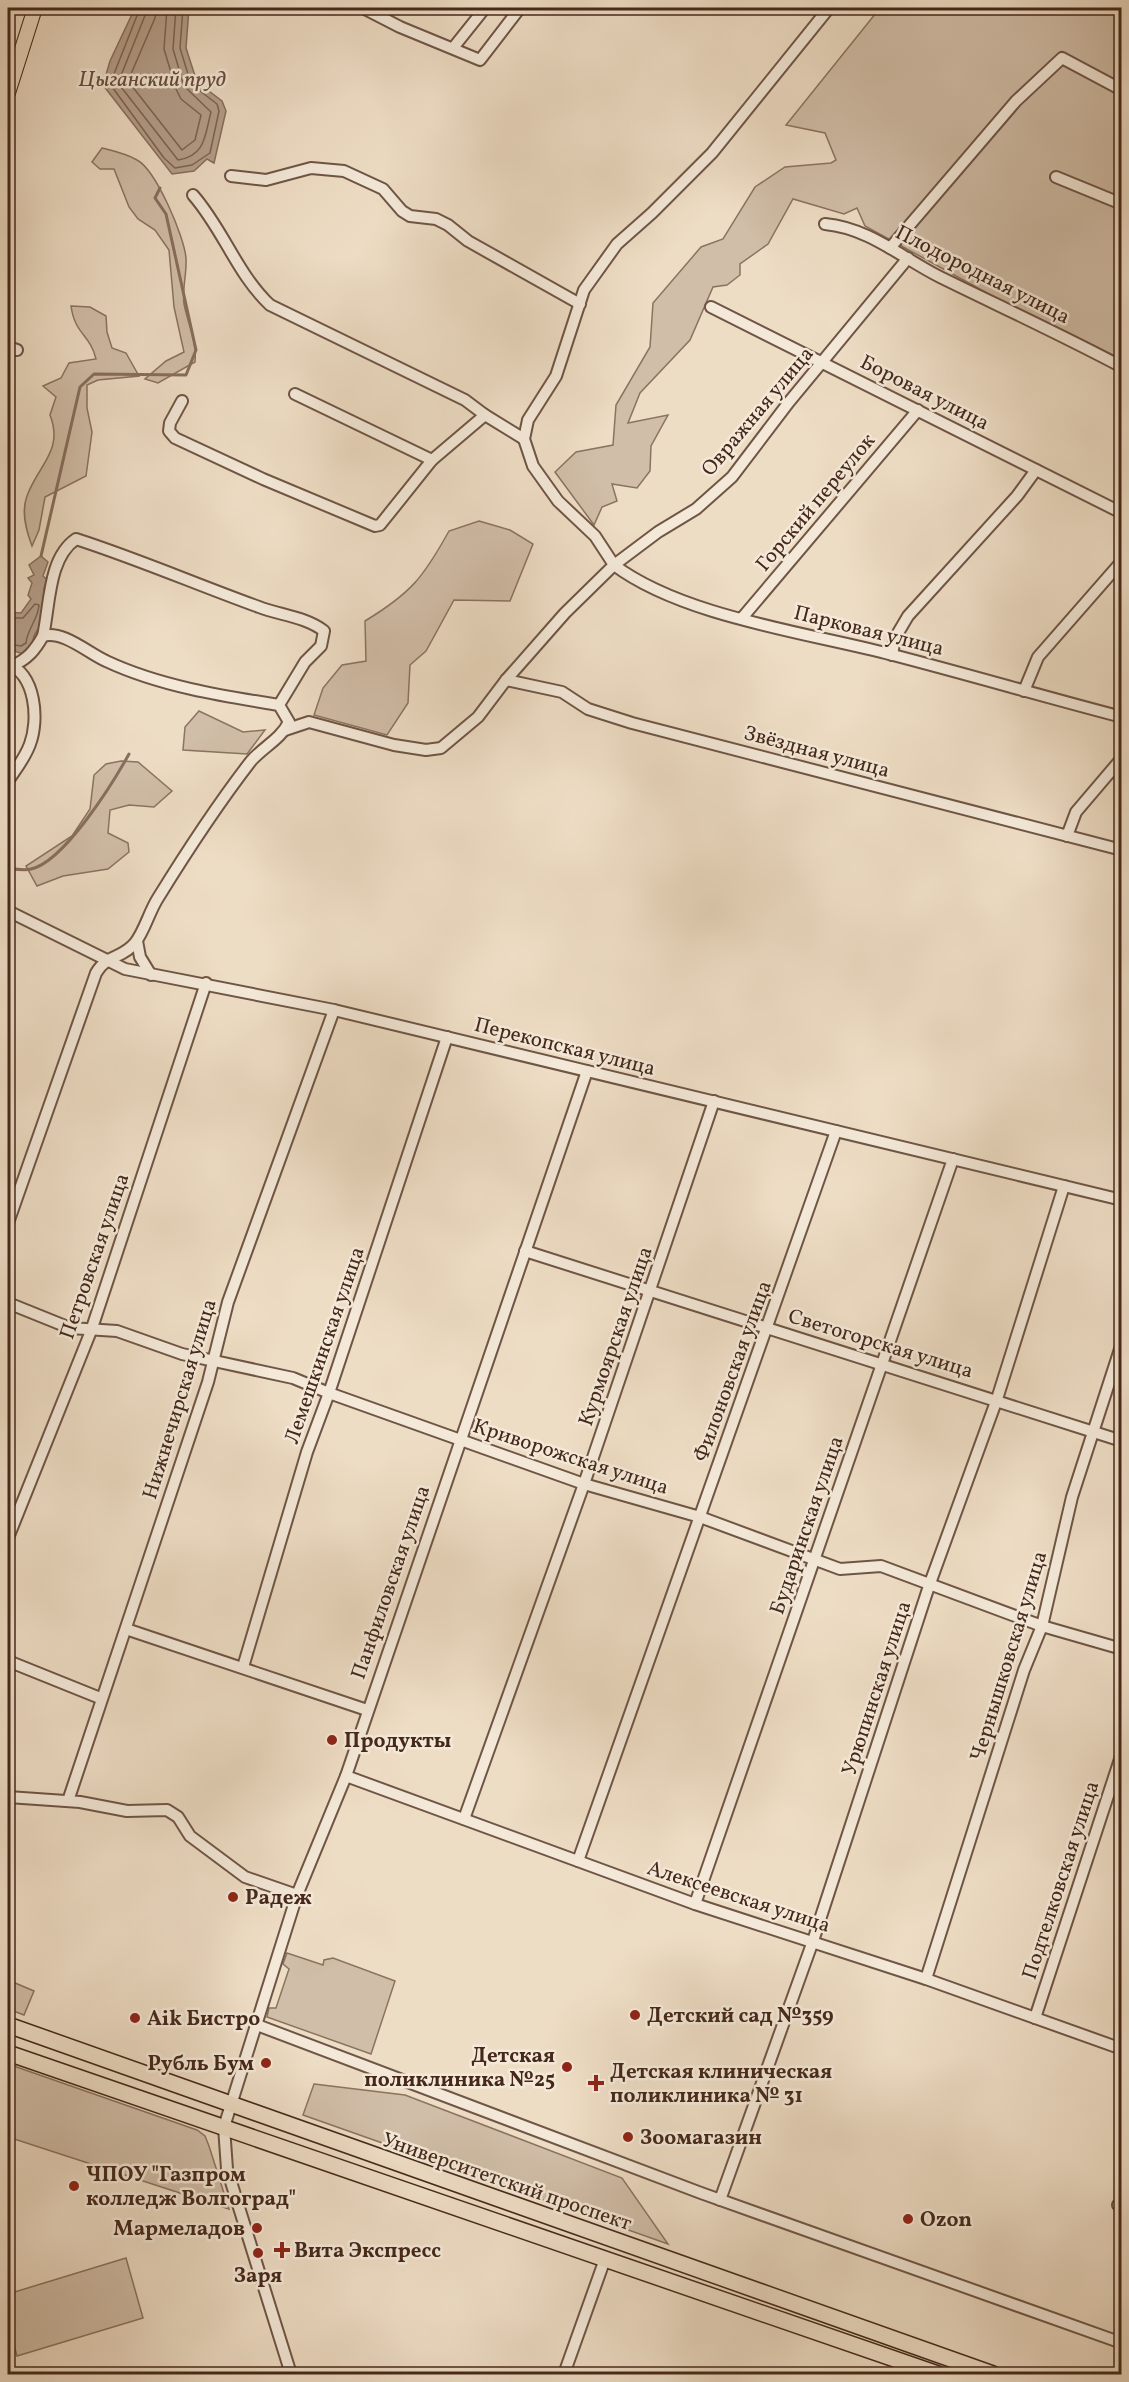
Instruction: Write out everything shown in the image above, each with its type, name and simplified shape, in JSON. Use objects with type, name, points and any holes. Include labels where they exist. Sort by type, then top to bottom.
[{"type":"highway","name":"Университетский проспект","points":[[8,2025],[229,2106],[993,2374]]},
{"type":"highway","name":"Университетский проспект","points":[[8,2053],[938,2374]]},
{"type":"main road","points":[[8,93],[35,8]]},
{"type":"street","points":[[363,8],[400,27],[480,60],[520,8]]},
{"type":"street","points":[[453,48],[484,8]]},
{"type":"street","points":[[614,565],[595,536],[558,501],[533,466],[524,439],[528,420],[556,376],[584,290],[617,244],[652,213],[712,153],[829,8]]},
{"type":"street","points":[[890,248],[1016,101],[1062,58],[1122,90]]},
{"type":"street","points":[[231,176],[266,180],[311,168],[344,171],[383,189],[402,211],[410,216],[436,219],[448,225],[468,241],[580,304]]},
{"type":"street","points":[[1056,177],[1122,204]]},
{"type":"street","points":[[193,195],[210,214],[251,287],[270,305],[465,400],[524,439]]},
{"type":"street","name":"Плодородная улица","points":[[825,224],[851,228],[937,276],[1122,367]]},
{"type":"street","name":"Овражная улица","points":[[285,730],[309,722],[394,744],[426,750],[441,748],[478,717],[506,680],[565,613],[614,565],[658,532],[696,509],[732,477],[908,258]]},
{"type":"street","name":"Боровая улица","points":[[711,307],[1122,513]]},
{"type":"street","points":[[295,394],[432,460]]},
{"type":"street","points":[[182,401],[170,423],[169,431],[175,438],[263,479],[375,526],[380,525],[402,500],[432,460],[485,414]]},
{"type":"street","name":"Горский переулок","points":[[742,618],[918,410]]},
{"type":"street","points":[[892,655],[895,638],[908,616],[1017,496],[1036,470]]},
{"type":"street","points":[[8,781],[27,753],[34,730],[33,692],[10,665],[25,660],[43,636],[57,561],[68,544],[76,539],[123,554],[261,608],[316,625],[324,631],[321,646],[305,662],[279,705]]},
{"type":"street","points":[[1024,691],[1038,657],[1122,561]]},
{"type":"street","name":"Парковая улица","points":[[614,565],[632,578],[673,597],[742,618],[892,655],[1122,717]]},
{"type":"street","points":[[43,636],[55,634],[107,662],[168,682],[232,698],[279,705]]},
{"type":"street","name":"Звёздная улица","points":[[506,680],[562,692],[588,709],[632,723],[1122,850]]},
{"type":"street","points":[[8,1223],[92,982],[107,959],[122,954],[137,940],[153,905],[201,829],[253,759],[285,730],[289,722],[279,705]]},
{"type":"street","points":[[1067,836],[1076,812],[1122,758]]},
{"type":"street","name":"Перекопская улица","points":[[8,911],[125,969],[206,983],[334,1010],[1122,1200]]},
{"type":"street","points":[[137,940],[140,957],[151,975]]},
{"type":"street","name":"Петровская улица","points":[[8,1538],[91,1331],[206,983]]},
{"type":"street","name":"Нижнечирская улица","points":[[68,1801],[100,1698],[126,1629],[208,1382],[228,1302],[334,1010]]},
{"type":"street","name":"Лемешкинская улица","points":[[243,1667],[307,1452],[329,1393],[447,1037]]},
{"type":"street","name":"Панфиловская улица","points":[[291,2374],[227,2169],[224,2127],[297,1895],[346,1776],[587,1071]]},
{"type":"street","name":"Курмоярская улица","points":[[464,1819],[584,1484],[714,1101]]},
{"type":"street","name":"Филоновская улица","points":[[578,1861],[836,1131]]},
{"type":"street","name":"Бударинская улица","points":[[695,1904],[952,1159]]},
{"type":"street","name":"Урюпинская улица","points":[[720,2200],[813,1941],[929,1586],[997,1399],[1064,1186]]},
{"type":"street","name":"Светогорская улица","points":[[525,1251],[997,1399],[1122,1441]]},
{"type":"street","name":"Криворожская улица","points":[[8,1303],[70,1328],[117,1331],[182,1354],[293,1378],[584,1484],[700,1517],[840,1569],[881,1566],[929,1586],[1042,1626],[1122,1649]]},
{"type":"street","name":"Чернышковская улица","points":[[926,1979],[1024,1670],[1042,1626],[1072,1497],[1122,1343]]},
{"type":"street","points":[[126,1629],[367,1710]]},
{"type":"street","points":[[8,1661],[100,1698]]},
{"type":"street","name":"Подтелковская улица","points":[[1035,2018],[1122,1753]]},
{"type":"street","name":"Алексеевская улица","points":[[346,1776],[695,1904],[926,1979],[1122,2049]]},
{"type":"street","points":[[8,1797],[68,1801],[127,1812],[167,1810],[174,1812],[190,1836],[245,1877],[297,1895]]},
{"type":"street","points":[[257,2025],[720,2200],[1122,2343]]},
{"type":"street","points":[[564,2374],[605,2259]]},
{"type":"shaded area","points":[[880,8],[1121,8],[1121,359],[987,293],[865,226],[857,208],[844,214],[793,199],[768,244],[740,264],[740,275],[727,285],[713,287],[690,340],[640,393],[628,423],[668,415],[651,446],[650,471],[637,488],[612,484],[617,501],[602,507],[594,525],[555,472],[576,452],[613,445],[616,405],[650,347],[653,303],[701,247],[723,239],[755,187],[785,167],[831,163],[836,160],[825,133],[786,125]]},
{"type":"shaded area","points":[[102,148],[129,156],[144,166],[168,204],[184,248],[186,264],[184,304],[193,340],[195,362],[158,383],[145,379],[166,361],[184,352],[174,307],[169,250],[155,230],[138,219],[129,207],[114,169],[100,169],[92,162]]},
{"type":"shaded area","points":[[71,306],[90,307],[106,316],[107,332],[112,348],[126,353],[139,376],[98,380],[87,385],[87,408],[92,432],[86,476],[45,497],[39,530],[32,546],[25,521],[25,502],[48,457],[54,438],[50,415],[56,397],[43,386],[61,378],[69,363],[96,359],[90,344],[76,323]]},
{"type":"shaded area","points":[[479,521],[510,530],[533,544],[510,601],[454,600],[426,651],[410,665],[408,703],[387,735],[314,715],[323,688],[342,665],[366,661],[365,621],[405,593],[423,573],[449,531]]},
{"type":"shaded area","points":[[199,711],[243,732],[265,730],[247,754],[183,750],[185,727]]},
{"type":"shaded area","points":[[121,761],[138,762],[172,791],[154,807],[129,805],[110,810],[108,833],[128,843],[129,852],[108,869],[63,876],[37,886],[26,866],[72,836],[90,809],[94,775],[106,764]]},
{"type":"shaded area","points":[[287,1953],[323,1965],[324,1960],[333,1958],[395,1981],[371,2054],[267,2017],[269,2008],[276,2008],[289,1969],[283,1964]]},
{"type":"shaded area","points":[[8,1980],[34,1991],[24,2015],[8,2009]]},
{"type":"shaded area","points":[[8,2064],[197,2130],[205,2136],[229,2209],[8,2137]]},
{"type":"shaded area","points":[[314,2084],[405,2095],[622,2178],[668,2244],[303,2115]]},
{"type":"shaded area","points":[[126,2258],[143,2318],[17,2356],[8,2323],[8,2294]]},
{"type":"water","name":"Цыганский пруд","points":[[135,8],[189,8],[186,48],[197,82],[222,101],[226,111],[214,163],[207,159],[194,171],[172,174],[103,85],[110,61]]},
{"type":"water","points":[[41,556],[48,562],[43,576],[51,583],[44,588],[46,605],[42,622],[33,644],[23,654],[8,649],[8,612],[21,613],[31,599],[28,595],[32,583],[28,578],[34,575],[29,565]]},
{"type":"waterway","points":[[41,556],[80,387],[94,374],[186,375],[196,350],[166,214],[155,198],[160,188]]},
{"type":"waterway","points":[[8,868],[31,869],[44,863],[58,852],[100,801],[129,754]]},
{"type":"place","name":"Продукты","points":[[332,1740]]},
{"type":"place","name":"Радеж","points":[[233,1897]]},
{"type":"place","name":"Детский сад №359","points":[[635,2015]]},
{"type":"place","name":"Aik Бистро","points":[[135,2018]]},
{"type":"place","name":"Рубль Бум","points":[[266,2063]]},
{"type":"place","name":"Детская поликлиника №25","points":[[567,2067]]},
{"type":"place","name":"Детская клиническая поликлиника № 31","points":[[596,2083]]},
{"type":"place","name":"Зоомагазин","points":[[628,2137]]},
{"type":"place","name":"ЧПОУ \"Газпром колледж Волгоград\"","points":[[74,2186]]},
{"type":"place","name":"Ozon","points":[[908,2219]]},
{"type":"place","name":"Мармеладов","points":[[257,2228]]},
{"type":"place","name":"Вита Экспресс","points":[[282,2250]]},
{"type":"place","name":"Заря","points":[[258,2253]]}]
